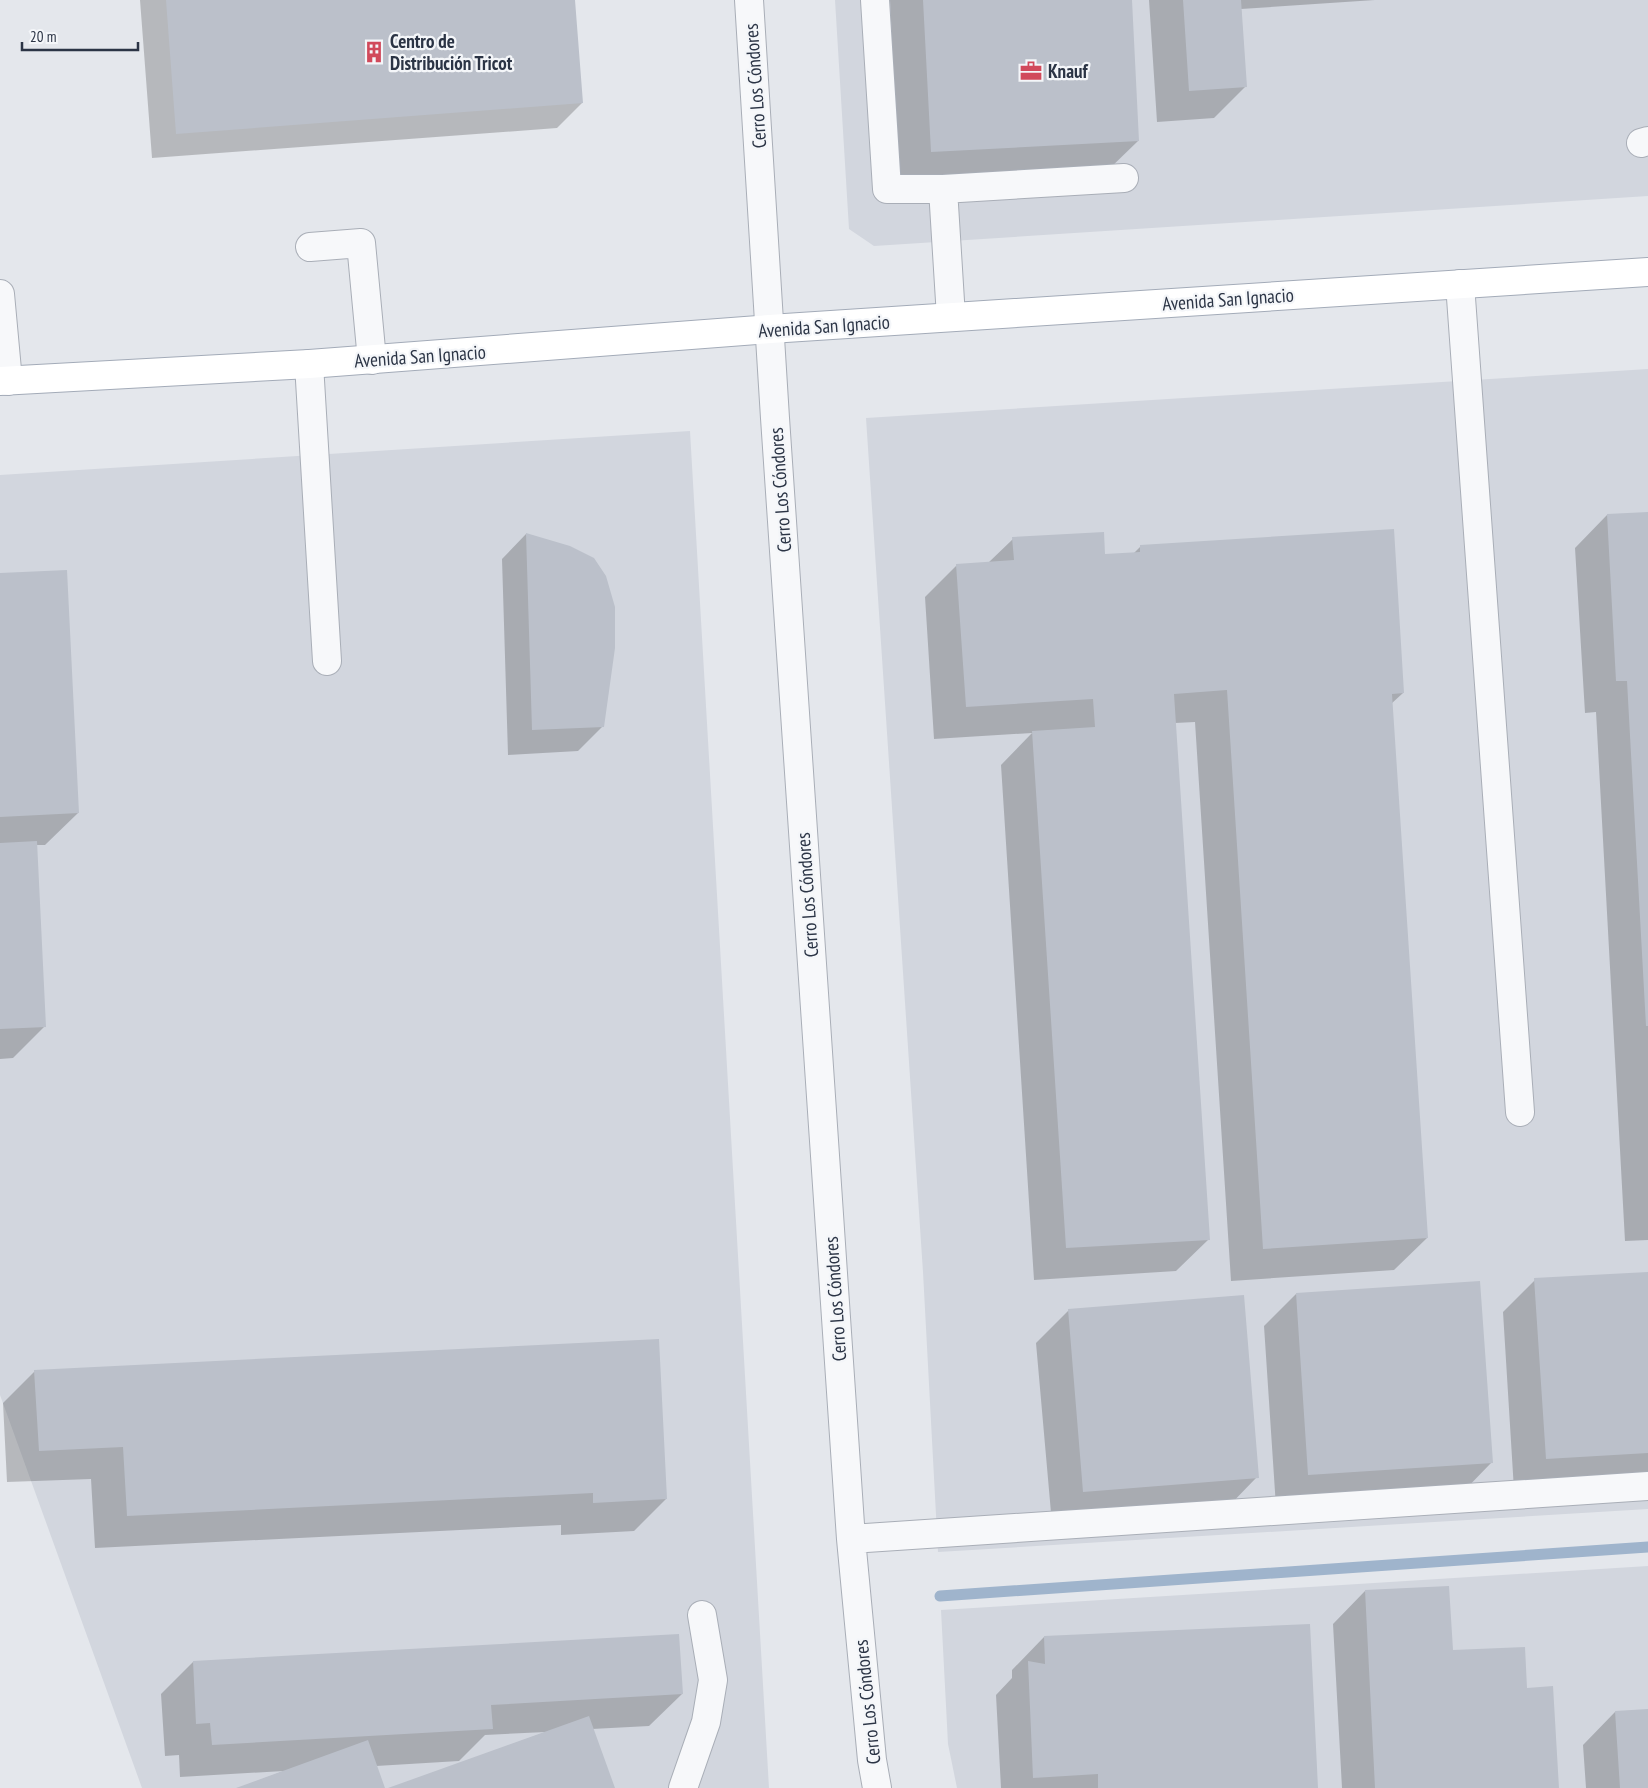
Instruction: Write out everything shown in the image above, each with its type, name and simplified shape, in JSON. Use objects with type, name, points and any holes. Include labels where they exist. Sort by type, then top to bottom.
[{"type":"main road","name":"Avenida San Ignacio","points":[[4,381],[372,360],[770,329],[1648,272]]},
{"type":"street","name":"Cerro Los Cóndores","points":[[749,0],[851,1539],[872,1760],[877,1788]]},
{"type":"street","points":[[875,0],[887,189],[943,189],[1124,178]]},
{"type":"street","points":[[943,189],[951,317]]},
{"type":"street","points":[[310,247],[361,243],[372,360]]},
{"type":"street","points":[[1460,284],[1520,1112]]},
{"type":"street","points":[[0,294],[4,381]]},
{"type":"street","points":[[309,364],[327,661]]},
{"type":"street","points":[[851,1539],[1648,1486]]},
{"type":"street","points":[[683,1788],[706,1722],[713,1680],[702,1615]]},
{"type":"shaded area","points":[[835,0],[1648,0],[1648,196],[874,246],[849,229]]},
{"type":"shaded area","points":[[1648,369],[1648,1509],[938,1552],[923,1272],[866,418]]},
{"type":"shaded area","points":[[690,431],[769,1788],[142,1788],[0,1395],[0,475]]},
{"type":"shaded area","points":[[1648,1566],[1648,1788],[957,1788],[948,1744],[941,1610]]},
{"type":"building","name":"Centro de Distribución Tricot","points":[[166,0],[575,0],[583,103],[176,134]]},
{"type":"building","name":"Knauf","points":[[923,0],[1132,0],[1139,141],[931,152]]},
{"type":"building","points":[[1183,0],[1241,0],[1247,87],[1189,91]]},
{"type":"building","points":[[1648,512],[1648,1026],[1646,1026],[1627,681],[1616,681],[1607,514]]},
{"type":"building","points":[[1394,529],[1404,693],[1392,694],[1428,1238],[1263,1249],[1227,690],[1174,694],[1210,1240],[1066,1248],[1032,731],[1095,727],[1093,699],[966,707],[956,564],[1014,560],[1012,537],[1104,532],[1105,554],[1140,552],[1140,545]]},
{"type":"building","points":[[526,533],[570,546],[594,558],[606,576],[615,607],[615,648],[604,727],[532,730]]},
{"type":"building","points":[[67,570],[79,813],[0,817],[0,573]]},
{"type":"building","points":[[37,841],[46,1027],[0,1029],[0,843]]},
{"type":"building","points":[[1648,1272],[1648,1453],[1546,1459],[1534,1278]]},
{"type":"building","points":[[1480,1281],[1493,1463],[1308,1475],[1296,1293]]},
{"type":"building","points":[[1244,1295],[1259,1478],[1083,1492],[1068,1309]]},
{"type":"building","points":[[659,1339],[667,1499],[593,1503],[593,1493],[127,1516],[123,1447],[39,1451],[34,1370]]},
{"type":"building","points":[[1449,1586],[1453,1650],[1525,1647],[1527,1688],[1553,1686],[1559,1788],[1375,1788],[1365,1590]]},
{"type":"building","points":[[1310,1624],[1318,1788],[1098,1788],[1098,1774],[1033,1778],[1028,1661],[1045,1664],[1044,1636]]},
{"type":"building","points":[[679,1634],[683,1694],[491,1705],[493,1729],[212,1745],[210,1723],[196,1724],[193,1661]]},
{"type":"building","points":[[1648,1709],[1648,1788],[1620,1788],[1615,1711]]},
{"type":"building","points":[[589,1716],[615,1788],[388,1788]]},
{"type":"building","points":[[368,1740],[385,1788],[236,1788]]},
{"type":"waterway","points":[[940,1596],[1648,1547]]},
{"type":"place","name":"Centro de Distribución Tricot","points":[[374,52]]},
{"type":"place","name":"Knauf","points":[[1031,71]]}]
